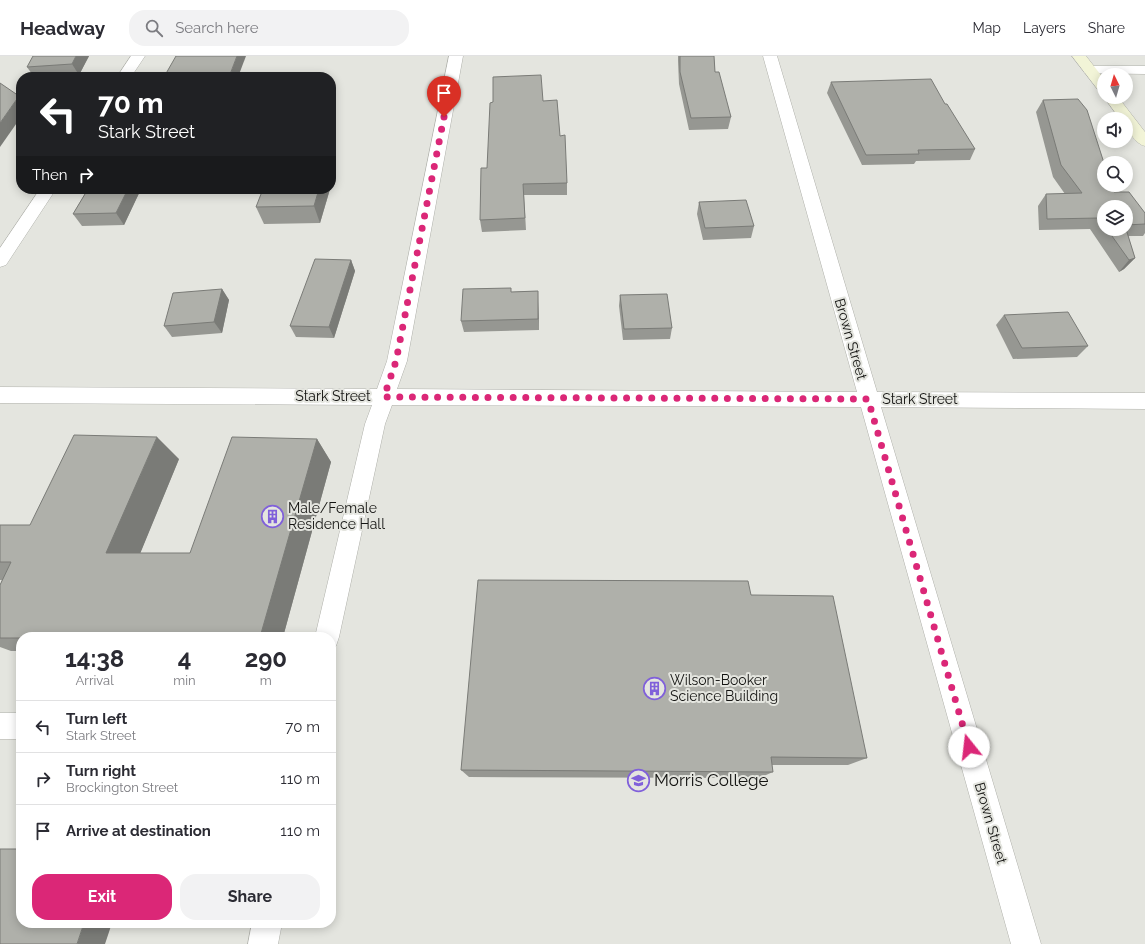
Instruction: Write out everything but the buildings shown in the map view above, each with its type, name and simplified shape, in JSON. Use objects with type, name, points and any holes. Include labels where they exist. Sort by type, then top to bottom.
[{"type":"main road","points":[[1080,56],[1097,79]]},
{"type":"main road","points":[[1116,104],[1145,142]]},
{"type":"street","points":[[127,72],[138,56]]},
{"type":"street","points":[[328,632],[375,424],[396,361],[456,56]]},
{"type":"street","name":"Brown Street","points":[[770,56],[1026,944]]},
{"type":"street","points":[[1090,70],[1145,70]]},
{"type":"street","points":[[0,261],[45,194]]},
{"type":"street","name":"Stark Street","points":[[0,395],[1145,401]]},
{"type":"street","points":[[0,726],[16,726]]},
{"type":"street","points":[[263,944],[266,928]]},
{"type":"place","name":"Male/Female Residence Hall","points":[[273,516]]},
{"type":"place","name":"Wilson-Booker Science Building","points":[[654,688]]},
{"type":"place","name":"Morris College","points":[[639,780]]},
{"type":"route","points":[[444,117],[396,361],[384,397],[868,399],[969,747]]}]
